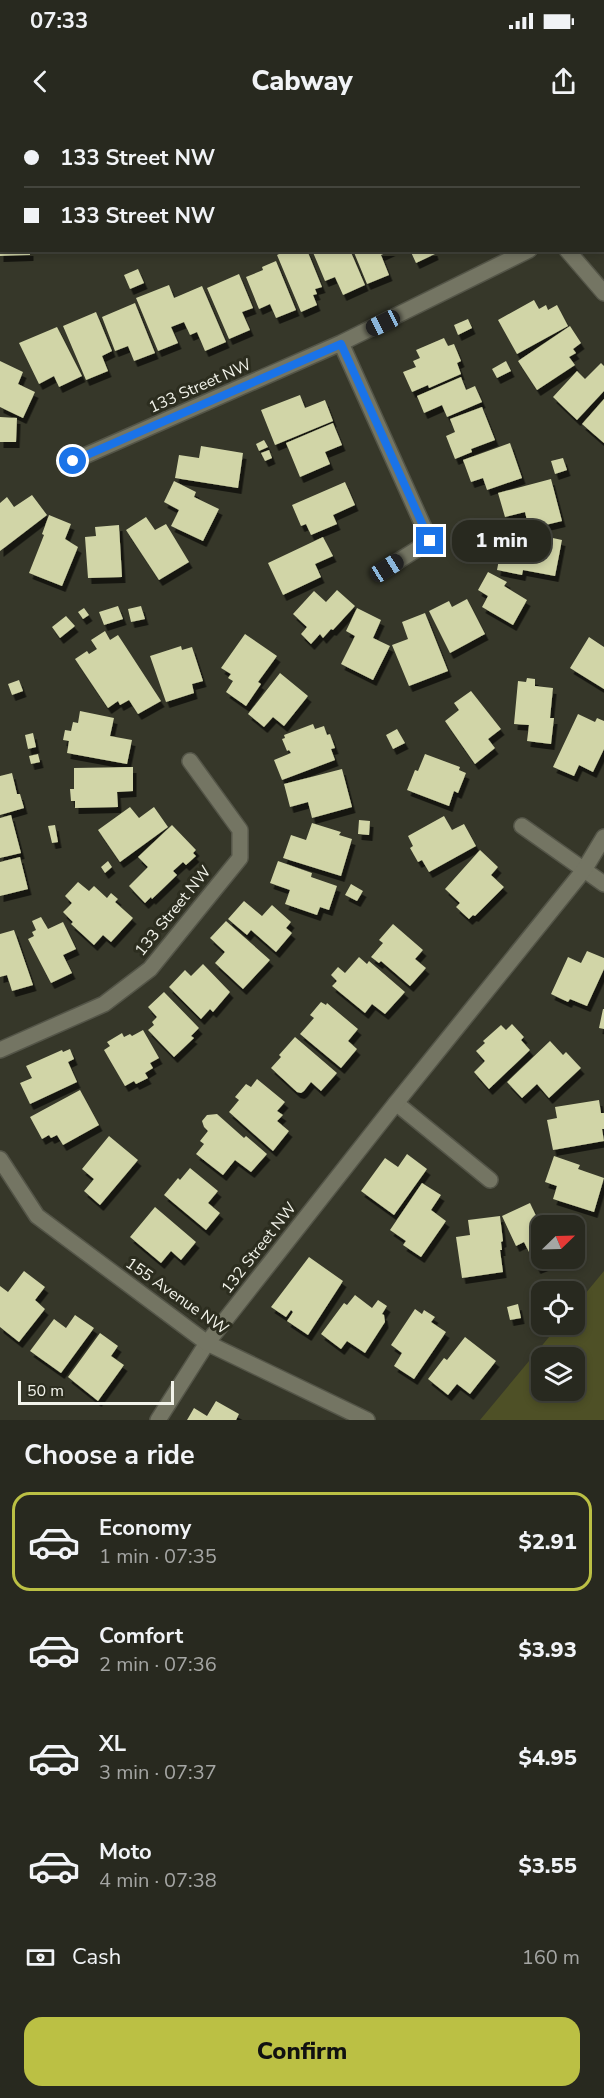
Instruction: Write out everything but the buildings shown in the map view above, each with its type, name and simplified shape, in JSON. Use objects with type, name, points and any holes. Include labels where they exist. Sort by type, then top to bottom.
[{"type":"street","name":"133 Street NW","points":[[73,461],[341,344],[525,252]]},
{"type":"street","points":[[569,252],[604,293]]},
{"type":"street","points":[[341,344],[430,541],[387,568]]},
{"type":"street","name":"133 Street NW","points":[[0,1050],[104,1004],[150,969],[240,858],[240,830],[190,761]]},
{"type":"street","points":[[522,826],[604,884]]},
{"type":"street","name":"132 Street NW","points":[[158,1420],[207,1343],[584,870],[604,837]]},
{"type":"street","points":[[396,1103],[490,1180]]},
{"type":"street","name":"155 Avenue NW","points":[[0,1159],[37,1216],[207,1343],[367,1420]]},
{"type":"green space","points":[[604,1271],[604,1420],[480,1420],[531,1359],[531,1401],[585,1401],[585,1347],[541,1347],[551,1335],[585,1335],[585,1294]]},
{"type":"route","points":[[73,461],[341,344],[430,541]]}]
